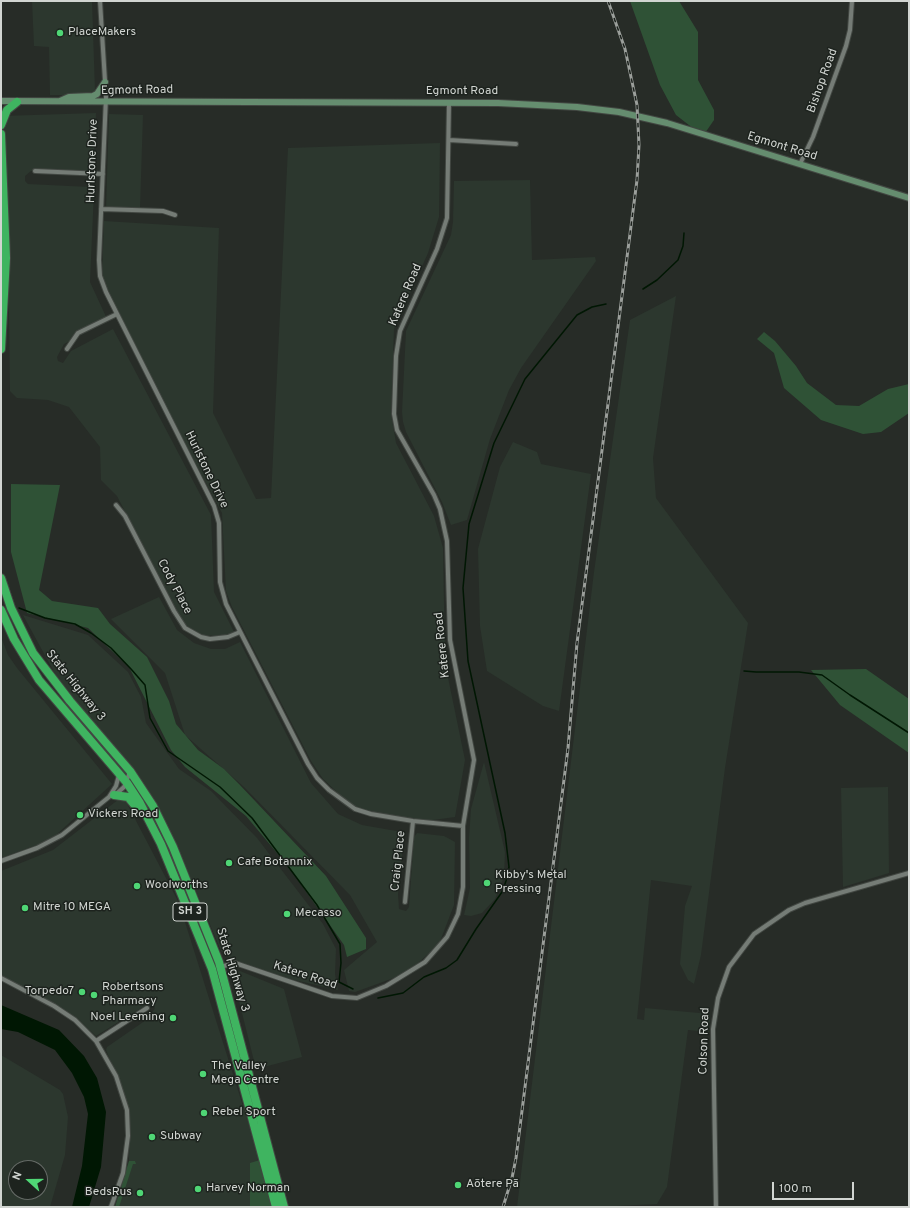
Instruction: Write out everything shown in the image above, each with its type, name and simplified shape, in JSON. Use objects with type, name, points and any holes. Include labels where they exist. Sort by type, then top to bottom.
[{"type":"highway","points":[[1,125],[7,110],[17,102]]},
{"type":"highway","points":[[1,134],[6,238],[1,349]]},
{"type":"highway","name":"State Highway 3","points":[[1,578],[17,624],[37,659],[70,701],[130,771],[153,806],[173,847],[220,966],[284,1207]]},
{"type":"highway","name":"State Highway 3","points":[[1,610],[14,639],[39,680],[127,783],[140,803],[158,837],[212,970],[276,1207]]},
{"type":"highway","points":[[112,796],[124,796],[131,800],[147,825],[158,837]]},
{"type":"highway","points":[[242,1083],[251,1081]]},
{"type":"main road","points":[[59,102],[69,97],[93,96],[97,94],[105,82]]},
{"type":"main road","name":"Egmont Road","points":[[1,101],[540,104],[619,112],[667,123],[909,198]]},
{"type":"street","name":"Hurlstone Drive","points":[[100,1],[105,82],[100,276],[117,314],[214,506],[219,523],[220,582],[222,593],[240,632],[300,750],[317,778],[337,797],[356,809],[385,818],[463,826]]},
{"type":"street","name":"Bishop Road","points":[[800,164],[813,137],[846,46],[850,30],[852,1]]},
{"type":"street","name":"Katere Road","points":[[212,970],[220,966],[235,963],[322,993],[344,998],[364,996],[404,976],[434,955],[453,927],[461,903],[463,826],[474,760],[450,640],[447,541],[440,509],[434,494],[398,430],[394,414],[396,356],[400,331],[446,226],[448,210],[449,103]]},
{"type":"street","points":[[449,140],[516,144]]},
{"type":"street","points":[[35,171],[102,174]]},
{"type":"street","points":[[101,209],[163,211],[175,215]]},
{"type":"street","points":[[68,349],[78,333],[117,314]]},
{"type":"street","name":"Cody Place","points":[[116,505],[125,516],[174,611],[185,628],[201,637],[210,639],[223,638],[240,632]]},
{"type":"street","points":[[1,861],[37,848],[53,840],[124,787],[127,783],[130,771]]},
{"type":"street","points":[[112,796],[119,773]]},
{"type":"street","name":"Craig Place","points":[[405,902],[413,821]]},
{"type":"street","name":"Colson Road","points":[[716,1207],[713,1029],[718,998],[729,967],[754,934],[789,910],[805,903],[909,873]]},
{"type":"street","points":[[1,978],[64,1012],[84,1028],[96,1041],[116,1076],[127,1110],[128,1125],[125,1164],[111,1207]]},
{"type":"street","points":[[96,1041],[146,1008]]},
{"type":"shaded area","points":[[32,1],[92,1],[95,91],[92,95],[50,95],[49,47],[34,46]]},
{"type":"shaded area","points":[[96,113],[93,171],[31,171],[25,176],[25,181],[28,184],[90,187],[94,191],[90,282],[108,321],[64,344],[57,357],[58,361],[63,363],[71,351],[113,329],[211,515],[214,592],[234,632],[223,636],[197,635],[180,619],[117,496],[101,480],[100,447],[69,407],[48,400],[17,398],[10,391],[8,211],[2,116]]},
{"type":"shaded area","points":[[109,114],[143,115],[140,209],[106,209]]},
{"type":"shaded area","points":[[440,143],[439,217],[428,253],[394,329],[391,414],[396,443],[434,516],[443,548],[445,663],[465,760],[455,817],[426,821],[401,820],[353,807],[323,779],[311,761],[232,607],[226,591],[222,513],[106,297],[102,277],[104,221],[219,228],[213,413],[256,499],[271,498],[288,148]]},
{"type":"shaded area","points":[[530,180],[532,260],[595,257],[596,261],[521,368],[509,390],[490,439],[467,520],[451,525],[442,502],[406,432],[403,422],[402,412],[406,331],[451,235],[453,222],[454,181]]},
{"type":"shaded area","points":[[676,296],[653,458],[656,498],[748,623],[725,768],[701,955],[694,984],[688,980],[680,964],[685,906],[692,886],[651,880],[637,1019],[644,1020],[645,1008],[710,1014],[709,1032],[688,1030],[667,1187],[657,1204],[597,1207],[517,1207],[594,572],[630,320]]},
{"type":"shaded area","points":[[513,442],[537,452],[541,464],[591,474],[559,711],[543,706],[487,671],[480,626],[478,549],[500,467]]},
{"type":"shaded area","points":[[159,597],[177,630],[194,643],[211,649],[225,649],[240,642],[311,783],[338,814],[362,825],[402,832],[404,836],[398,894],[399,909],[406,911],[409,907],[414,837],[417,833],[444,836],[455,842],[454,905],[439,944],[417,964],[399,976],[355,992],[349,991],[344,970],[377,942],[350,895],[244,787],[185,735],[165,673],[111,619]]},
{"type":"shaded area","points":[[23,615],[88,635],[128,672],[141,697],[146,723],[179,769],[211,791],[257,838],[323,924],[336,949],[335,974],[338,990],[290,979],[235,962],[221,951],[177,846],[141,783],[59,681]]},
{"type":"shaded area","points":[[1,637],[8,655],[17,668],[112,784],[56,835],[37,845],[1,858]]},
{"type":"shaded area","points":[[484,762],[505,852],[504,877],[495,899],[482,913],[471,916],[464,915],[470,888],[469,838],[471,809]]},
{"type":"shaded area","points":[[888,787],[889,873],[843,887],[841,788]]},
{"type":"shaded area","name":"The Valley Mega Centre","points":[[123,796],[179,903],[260,1160],[273,1207],[115,1207],[129,1161],[130,1134],[121,1087],[106,1050],[107,1047],[149,1018],[155,1008],[152,1004],[146,1005],[96,1036],[63,1009],[14,985],[1,976],[1,871],[53,850]]},
{"type":"shaded area","points":[[240,971],[284,989],[302,1057],[256,1069],[232,973]]},
{"type":"shaded area","points":[[1,1005],[59,1030],[84,1056],[97,1078],[106,1112],[101,1167],[89,1207],[72,1207],[82,1166],[88,1114],[84,1097],[72,1073],[55,1050],[18,1032],[1,1029]]},
{"type":"shaded area","points":[[1,1055],[60,1090],[63,1094],[68,1117],[65,1155],[50,1207],[1,1207]]},
{"type":"green space","points":[[630,1],[679,1],[698,32],[698,80],[714,110],[714,120],[703,136],[676,115],[660,85]]},
{"type":"green space","points":[[764,332],[775,341],[796,366],[807,383],[836,405],[859,406],[888,389],[909,384],[909,413],[881,432],[863,434],[821,420],[784,388],[774,353],[757,339]]},
{"type":"green space","points":[[11,484],[60,485],[39,590],[52,601],[98,608],[110,624],[147,657],[169,701],[176,724],[198,750],[224,769],[239,784],[326,876],[366,938],[366,949],[347,957],[344,945],[288,866],[246,816],[185,767],[171,750],[129,667],[88,628],[27,613],[11,552]]},
{"type":"green space","points":[[866,669],[909,699],[909,753],[840,705],[811,670]]},
{"type":"green space","points":[[260,1160],[273,1207],[250,1207],[250,1163]]},
{"type":"green space","points":[[129,1161],[135,1161],[136,1164],[133,1164],[119,1207],[115,1207]]},
{"type":"waterway","points":[[643,289],[657,280],[678,260],[683,246],[684,233]]},
{"type":"waterway","points":[[378,998],[403,993],[424,977],[446,968],[457,960],[476,929],[502,892],[506,881],[509,867],[505,833],[468,661],[463,588],[469,524],[494,443],[525,379],[577,315],[592,307],[606,304]]},
{"type":"waterway","points":[[19,608],[45,618],[75,624],[91,633],[111,648],[131,669],[145,685],[150,718],[168,751],[220,787],[252,818],[317,905],[340,944],[341,963],[339,982],[353,989]]},
{"type":"waterway","points":[[744,671],[799,672],[822,675],[909,733]]},
{"type":"railway","points":[[503,1207],[512,1178],[516,1158],[568,748],[577,643],[637,180],[639,145],[637,105],[625,49],[608,1]]},
{"type":"place","name":"PlaceMakers","points":[[60,33]]},
{"type":"place","name":"Vickers Road","points":[[80,815]]},
{"type":"place","name":"Cafe Botannix","points":[[229,863]]},
{"type":"place","name":"Kibby's Metal Pressing","points":[[487,883]]},
{"type":"place","name":"Woolworths","points":[[137,886]]},
{"type":"place","name":"Mitre 10 MEGA","points":[[25,908]]},
{"type":"place","name":"Mecasso","points":[[287,914]]},
{"type":"place","name":"Torpedo7","points":[[82,992]]},
{"type":"place","name":"Robertsons Pharmacy","points":[[94,995]]},
{"type":"place","name":"Noel Leeming","points":[[173,1018]]},
{"type":"place","name":"The Valley Mega Centre","points":[[203,1074]]},
{"type":"place","name":"Rebel Sport","points":[[204,1113]]},
{"type":"place","name":"Subway","points":[[152,1137]]},
{"type":"place","name":"Aōtere Pā","points":[[458,1185]]},
{"type":"place","name":"Harvey Norman","points":[[198,1189]]},
{"type":"place","name":"BedsRus","points":[[140,1193]]}]
